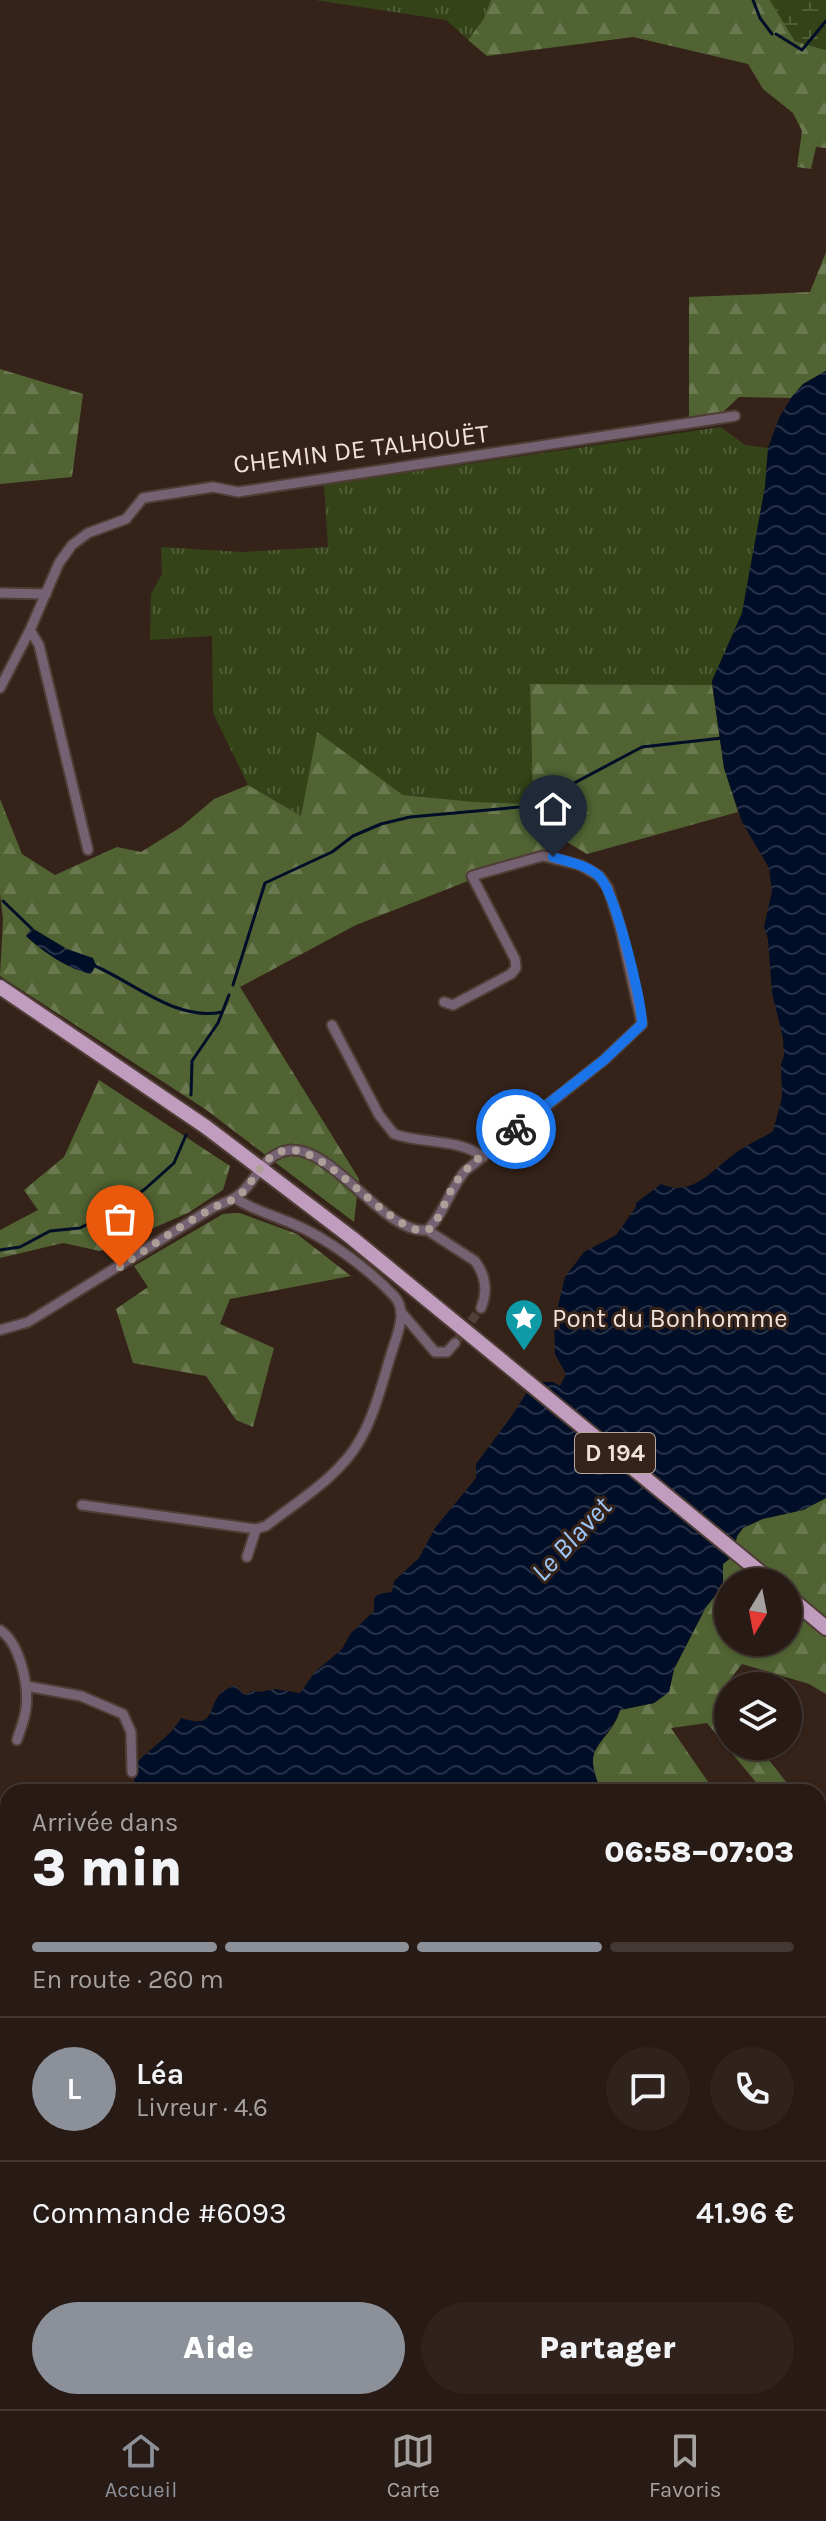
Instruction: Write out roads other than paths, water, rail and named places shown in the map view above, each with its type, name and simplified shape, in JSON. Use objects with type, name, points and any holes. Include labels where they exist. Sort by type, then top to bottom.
[{"type":"main road","name":"D 194","points":[[0,987],[206,1127],[260,1168],[755,1568]]},
{"type":"main road","points":[[802,1604],[826,1621]]},
{"type":"main road","points":[[802,1607],[826,1628]]},
{"type":"street","name":"CHEMIN DE TALHOUËT","points":[[0,688],[59,563],[72,545],[88,533],[126,519],[143,498],[213,487],[238,492],[735,416]]},
{"type":"street","points":[[0,593],[46,594]]},
{"type":"street","points":[[30,630],[39,645],[88,850]]},
{"type":"street","points":[[0,1330],[28,1322],[201,1215],[235,1198],[260,1168],[288,1150],[303,1152],[332,1169],[397,1220],[417,1231],[427,1230],[433,1225],[454,1184],[626,1041],[642,1024],[608,888],[599,876],[580,865],[543,856],[472,876],[515,959],[516,968],[511,974],[453,1005],[444,1002]]},
{"type":"street","points":[[332,1025],[387,1128],[403,1137],[474,1150],[483,1157]]},
{"type":"street","points":[[82,1505],[256,1529],[266,1526],[322,1483],[353,1452],[368,1425],[399,1329],[401,1312],[397,1298],[340,1251],[304,1229],[248,1207],[235,1198]]},
{"type":"street","points":[[427,1230],[465,1253],[481,1268],[486,1285],[481,1308]]},
{"type":"street","points":[[401,1312],[435,1352],[447,1352],[455,1343]]},
{"type":"street","points":[[247,1557],[256,1529]]},
{"type":"street","points":[[0,1630],[13,1643],[26,1686],[26,1708],[17,1740]]},
{"type":"street","points":[[26,1686],[81,1696],[123,1714],[131,1732],[132,1772]]},
{"type":"water","name":"Le Blavet","points":[[826,371],[826,1498],[803,1510],[762,1519],[743,1528],[737,1536],[733,1556],[723,1564],[723,1568],[714,1568],[714,1597],[674,1669],[669,1692],[654,1703],[620,1710],[596,1749],[593,1763],[598,1784],[133,1784],[134,1766],[181,1718],[192,1721],[206,1719],[216,1699],[234,1685],[245,1695],[252,1691],[275,1689],[300,1693],[315,1672],[342,1649],[351,1633],[374,1611],[374,1599],[378,1594],[392,1592],[394,1581],[419,1558],[435,1528],[476,1478],[476,1464],[531,1386],[539,1382],[553,1382],[560,1386],[566,1374],[555,1354],[554,1323],[565,1277],[584,1252],[616,1235],[636,1203],[661,1184],[673,1187],[693,1185],[741,1149],[773,1131],[782,1098],[781,1064],[784,1056],[764,927],[772,891],[769,868],[742,822],[724,768],[712,681],[742,613],[765,487],[768,448],[779,418],[803,384]]},
{"type":"water","points":[[32,928],[67,949],[93,958],[96,965],[91,974],[65,964],[40,948],[26,936]]},
{"type":"waterway","points":[[753,0],[760,18],[772,34]]},
{"type":"waterway","points":[[776,34],[802,50],[826,21]]},
{"type":"waterway","points":[[233,985],[265,883],[332,852],[353,836],[381,824],[410,817],[531,806],[642,747],[722,738]]},
{"type":"waterway","points":[[3,901],[32,929]]},
{"type":"waterway","points":[[93,965],[172,1006],[205,1014],[222,1012]]},
{"type":"waterway","points":[[191,1095],[192,1061],[218,1023],[229,995]]},
{"type":"waterway","points":[[0,1250],[20,1247],[50,1231],[80,1228],[113,1211],[145,1189],[174,1163],[186,1135]]},
{"type":"tunnel","points":[[455,1343],[481,1308]]},
{"type":"place","name":"Pont du Bonhomme","points":[[524,1352]]}]
